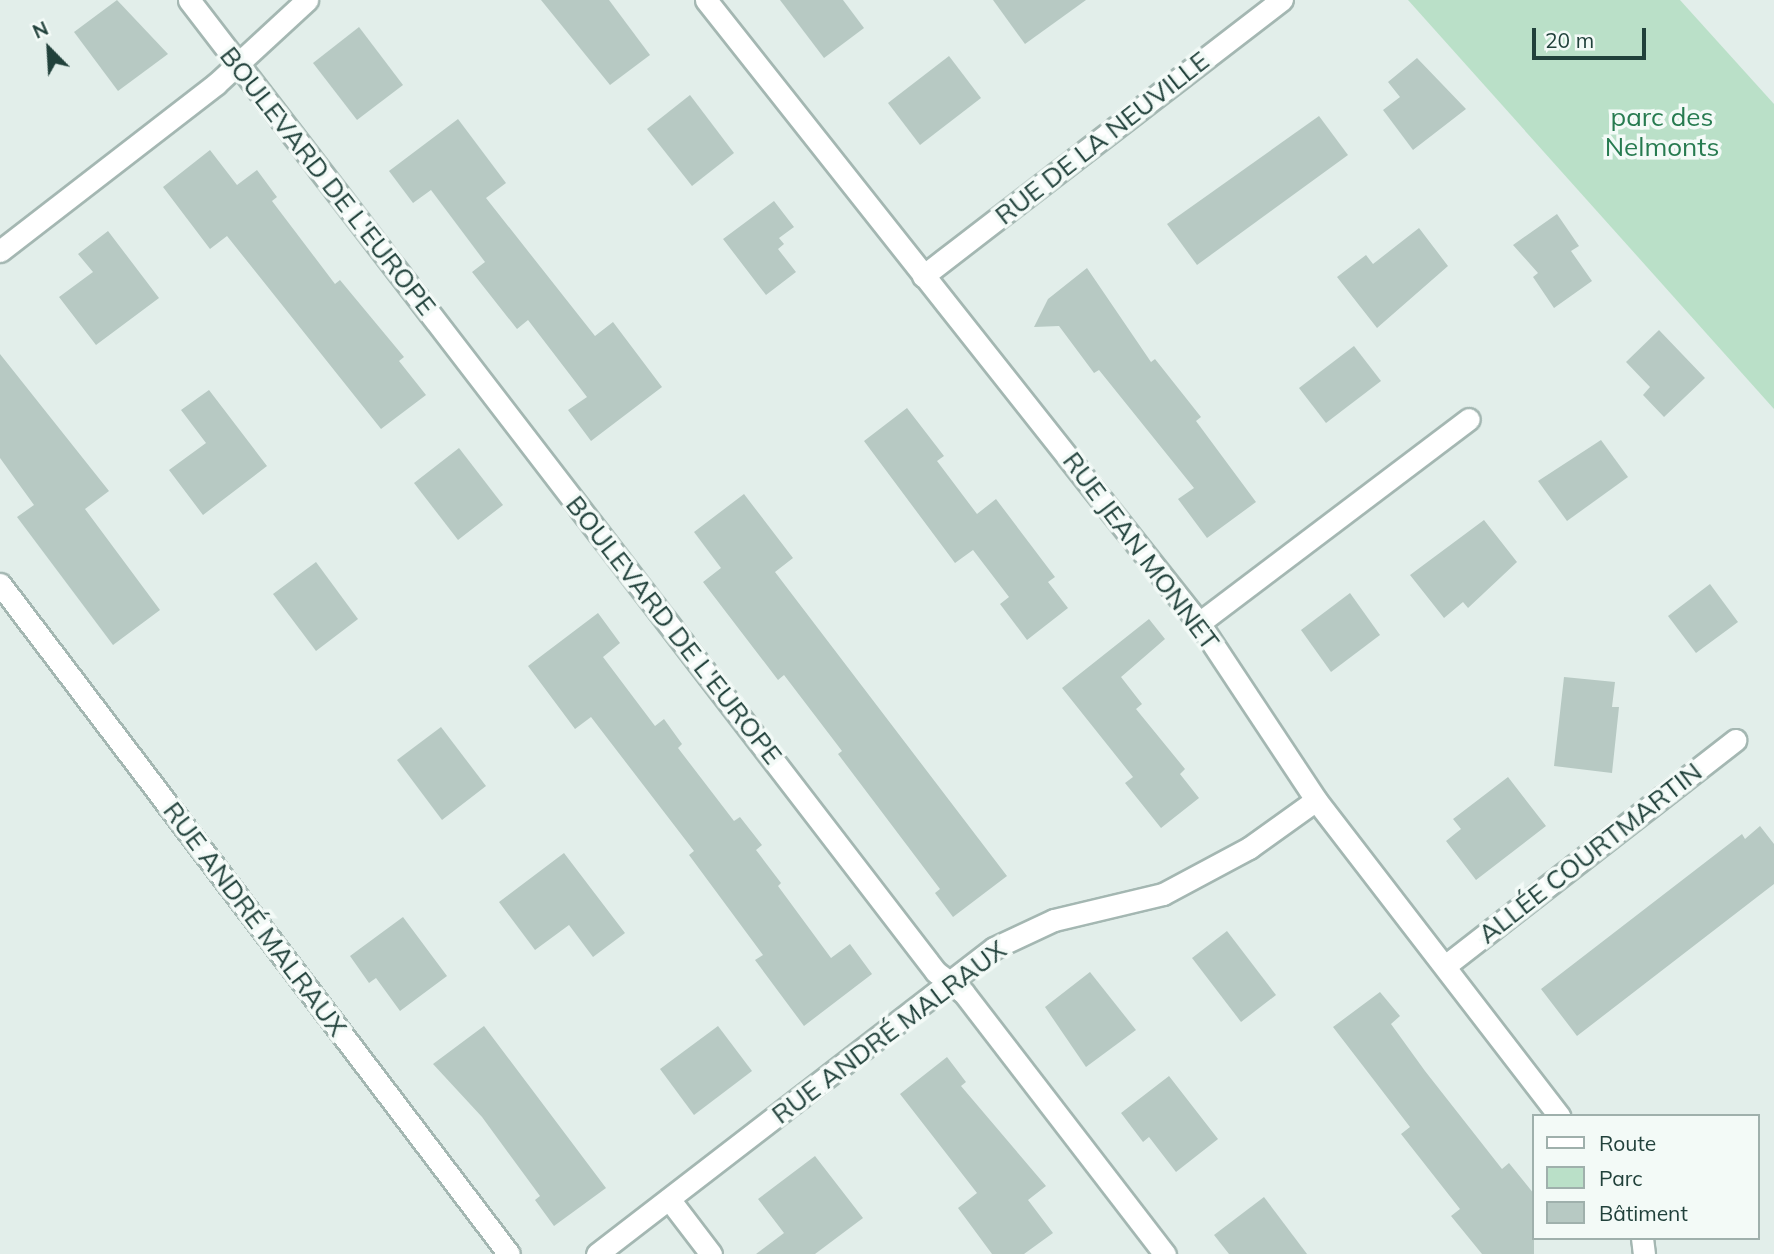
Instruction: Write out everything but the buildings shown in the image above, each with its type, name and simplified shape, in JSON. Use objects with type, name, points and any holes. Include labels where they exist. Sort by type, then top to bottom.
[{"type":"street","name":"BOULEVARD DE L'EUROPE","points":[[189,0],[936,972],[950,981],[1165,1254]]},
{"type":"street","points":[[0,251],[240,64],[307,0]]},
{"type":"street","name":"RUE JEAN MONNET","points":[[706,0],[1199,624],[1317,800],[1557,1114]]},
{"type":"street","name":"RUE DE LA NEUVILLE","points":[[923,276],[1282,0]]},
{"type":"street","points":[[1199,624],[1469,419]]},
{"type":"street","name":"RUE ANDRÉ MALRAUX","points":[[0,584],[509,1254]]},
{"type":"street","name":"ALLÉE COURTMARTIN","points":[[1445,966],[1735,740]]},
{"type":"street","name":"RUE ANDRÉ MALRAUX","points":[[597,1254],[950,981],[1032,929],[1153,897],[1191,880],[1250,848],[1317,800]]},
{"type":"street","points":[[669,1199],[711,1254]]},
{"type":"green space","name":"parc des Nelmonts","points":[[1408,0],[1680,0],[1774,104],[1774,409]]}]
